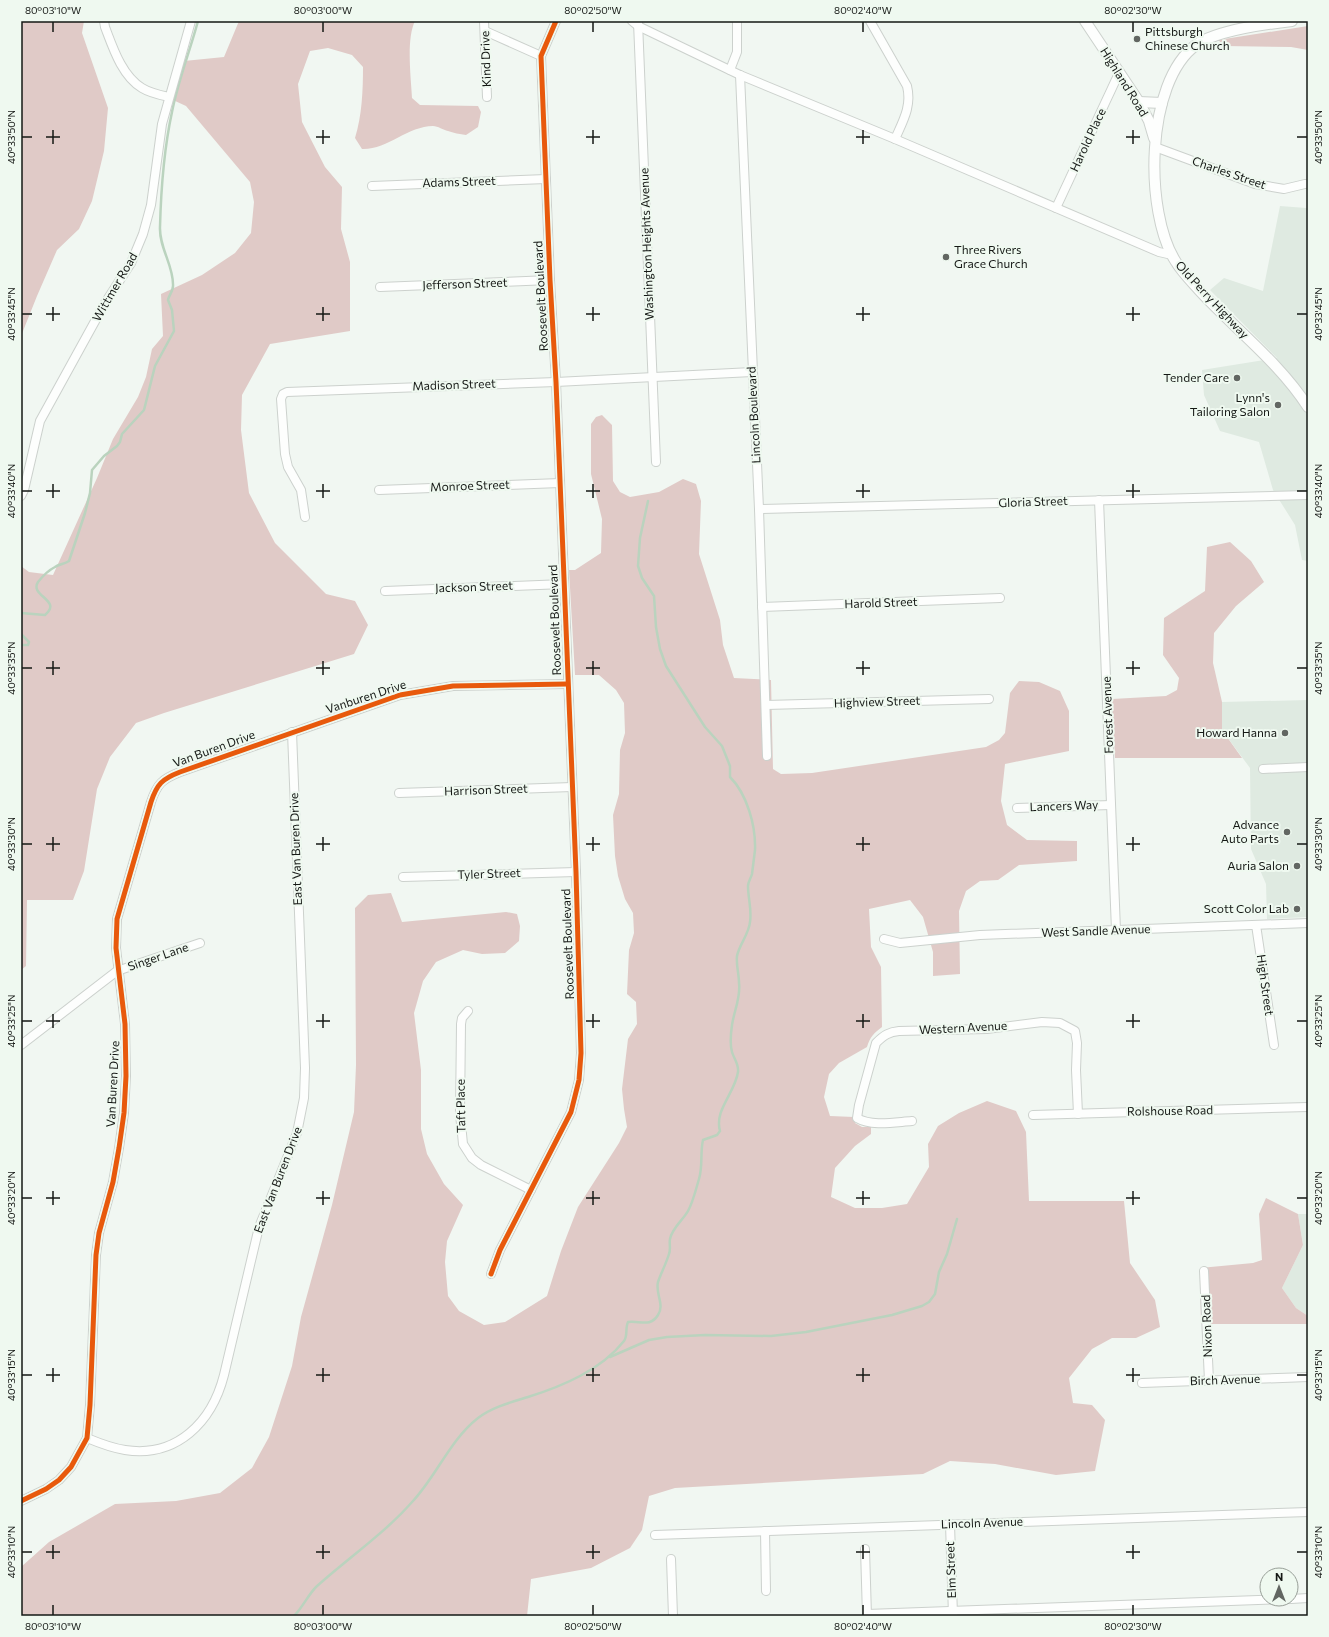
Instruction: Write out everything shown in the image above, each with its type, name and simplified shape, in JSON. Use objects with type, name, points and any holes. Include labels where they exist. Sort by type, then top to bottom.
[{"type":"street","points":[[104,21],[105,27],[120,63],[132,80],[141,88],[169,98]]},
{"type":"street","name":"Wittmer Road","points":[[21,496],[24,490],[40,421],[105,303],[131,263],[140,242],[151,205],[159,141],[169,98],[191,21]]},
{"type":"street","name":"Kind Drive","points":[[484,21],[488,97]]},
{"type":"street","name":"Roosevelt Boulevard","points":[[491,1274],[500,1250],[571,1112],[579,1080],[581,1053],[576,872],[541,56],[556,21]]},
{"type":"street","points":[[730,70],[737,52],[738,21]]},
{"type":"street","points":[[870,21],[907,86],[909,94],[908,109],[895,139]]},
{"type":"street","name":"Highland Road","points":[[1085,21],[1138,102],[1151,128],[1155,147]]},
{"type":"street","name":"Old Perry Highway","points":[[1292,21],[1220,34],[1202,41],[1185,55],[1168,83],[1162,103],[1155,147],[1156,203],[1163,234],[1170,252],[1181,269],[1204,295],[1286,378],[1308,407]]},
{"type":"street","points":[[636,22],[740,75],[895,139],[1159,252],[1170,252]]},
{"type":"street","name":"Washington Heights Avenue","points":[[636,22],[656,462]]},
{"type":"street","points":[[485,31],[541,56]]},
{"type":"street","name":"Harold Place","points":[[1056,208],[1119,73]]},
{"type":"street","name":"Lincoln Boulevard","points":[[740,75],[759,509],[767,756]]},
{"type":"street","points":[[1138,102],[1162,103]]},
{"type":"street","name":"Charles Street","points":[[1155,147],[1256,184],[1284,188],[1304,184]]},
{"type":"street","name":"Adams Street","points":[[372,186],[546,179]]},
{"type":"street","name":"Jefferson Street","points":[[380,287],[550,280]]},
{"type":"street","name":"Madison Street","points":[[305,517],[301,490],[288,467],[284,448],[281,399],[283,394],[288,392],[556,382],[752,372]]},
{"type":"street","name":"Monroe Street","points":[[379,490],[560,483]]},
{"type":"street","name":"Gloria Street","points":[[759,509],[1308,496]]},
{"type":"street","name":"Forest Avenue","points":[[1099,500],[1116,930]]},
{"type":"street","name":"Jackson Street","points":[[385,591],[564,584]]},
{"type":"street","name":"Harold Street","points":[[762,607],[1000,598]]},
{"type":"street","name":"Vanburen Drive","points":[[292,732],[387,698],[410,692],[453,686],[567,684]]},
{"type":"street","name":"Highview Street","points":[[766,705],[989,699]]},
{"type":"street","name":"Van Buren Drive","points":[[21,1501],[46,1489],[59,1480],[71,1467],[87,1438],[90,1405],[96,1255],[99,1233],[117,1160],[124,1113],[126,1048],[125,1024],[117,971],[115,938],[117,919],[152,798],[162,781],[168,776],[292,732]]},
{"type":"street","name":"East Van Buren Drive","points":[[87,1438],[123,1450],[153,1450],[171,1445],[184,1437],[196,1428],[208,1414],[217,1398],[224,1375],[259,1227],[297,1133],[304,1098],[305,1068],[292,732]]},
{"type":"street","points":[[1263,769],[1308,767]]},
{"type":"street","name":"Harrison Street","points":[[399,792],[572,787]]},
{"type":"street","name":"Lancers Way","points":[[1018,808],[1111,805]]},
{"type":"street","name":"Tyler Street","points":[[403,877],[576,872]]},
{"type":"street","name":"West Sandle Avenue","points":[[884,940],[900,943],[980,935],[1308,923]]},
{"type":"street","name":"High Street","points":[[1256,925],[1274,1045]]},
{"type":"street","name":"Singer Lane","points":[[21,1044],[117,971],[200,943]]},
{"type":"street","name":"Taft Place","points":[[468,1011],[462,1018],[461,1024],[460,1114],[463,1144],[472,1158],[481,1165],[531,1190]]},
{"type":"street","name":"Western Avenue","points":[[912,1121],[870,1122],[857,1118],[859,1105],[876,1042],[889,1032],[988,1029],[1033,1022],[1060,1023],[1075,1031],[1077,1043],[1076,1078],[1078,1114]]},
{"type":"street","name":"Rolshouse Road","points":[[1033,1115],[1308,1107]]},
{"type":"street","name":"Nixon Road","points":[[1204,1270],[1209,1381]]},
{"type":"street","name":"Birch Avenue","points":[[1142,1383],[1308,1378]]},
{"type":"street","name":"Lincoln Avenue","points":[[655,1535],[1308,1512]]},
{"type":"street","name":"Elm Street","points":[[950,1524],[953,1613]]},
{"type":"street","points":[[765,1531],[766,1591]]},
{"type":"street","points":[[865,1549],[867,1615],[953,1613],[1259,1600]]},
{"type":"street","points":[[671,1559],[673,1616]]},
{"type":"shaded area","points":[[21,21],[84,21],[82,33],[108,108],[104,151],[92,201],[79,229],[57,250],[21,336]]},
{"type":"shaded area","points":[[239,21],[415,21],[412,29],[410,48],[412,98],[420,105],[478,106],[481,112],[478,127],[466,135],[435,126],[424,127],[380,146],[362,149],[355,138],[361,112],[363,67],[352,55],[328,48],[310,51],[298,84],[302,122],[325,167],[342,187],[341,229],[350,262],[350,331],[270,344],[242,395],[241,430],[249,493],[275,543],[326,594],[355,601],[368,625],[354,654],[136,723],[110,757],[97,789],[84,871],[73,900],[27,900],[26,966],[21,970],[21,566],[29,572],[53,575],[113,439],[138,397],[146,377],[152,349],[163,336],[161,294],[202,275],[235,253],[251,233],[254,202],[250,182],[186,106],[173,100],[184,61],[224,57]]},
{"type":"shaded area","points":[[1308,26],[1308,50],[1291,47],[1225,46],[1218,40]]},
{"type":"shaded area","points":[[1280,206],[1306,208],[1308,210],[1308,561],[1302,560],[1295,525],[1273,490],[1259,442],[1220,431],[1204,395],[1202,370],[1277,358],[1210,290],[1224,278],[1263,291]]},
{"type":"shaded area","points":[[602,415],[612,425],[613,481],[620,492],[630,497],[659,492],[683,479],[696,484],[701,501],[699,554],[720,620],[723,645],[734,678],[771,680],[773,769],[781,774],[812,773],[986,747],[999,740],[1005,733],[1010,693],[1019,681],[1039,682],[1060,691],[1069,711],[1069,751],[1005,764],[1001,801],[1007,825],[1027,840],[1077,841],[1077,861],[1019,865],[998,880],[980,881],[966,891],[959,911],[960,974],[933,976],[933,952],[923,917],[910,900],[869,909],[871,947],[881,967],[882,1027],[869,1040],[867,1047],[839,1063],[829,1074],[824,1097],[830,1116],[854,1117],[855,1123],[862,1127],[871,1127],[871,1134],[855,1146],[835,1168],[831,1197],[855,1208],[882,1208],[907,1204],[929,1167],[928,1144],[938,1126],[959,1113],[987,1101],[1016,1111],[1026,1132],[1029,1201],[1124,1201],[1130,1263],[1155,1300],[1160,1327],[1136,1338],[1112,1338],[1092,1349],[1069,1378],[1073,1403],[1092,1405],[1105,1420],[1095,1471],[1056,1475],[995,1464],[950,1461],[923,1474],[675,1488],[649,1496],[642,1530],[630,1548],[591,1568],[531,1579],[527,1616],[21,1616],[21,1567],[49,1542],[115,1504],[176,1501],[220,1493],[252,1468],[269,1437],[292,1366],[301,1317],[332,1205],[354,1112],[356,1065],[355,908],[368,895],[391,893],[402,922],[506,912],[517,914],[520,926],[519,941],[505,953],[482,954],[463,950],[436,962],[423,981],[414,1013],[421,1070],[421,1129],[427,1154],[444,1184],[463,1205],[447,1241],[445,1262],[448,1296],[459,1311],[484,1325],[505,1322],[547,1296],[561,1251],[578,1207],[619,1143],[627,1127],[622,1089],[628,1039],[637,1024],[636,1002],[627,994],[629,950],[634,933],[633,913],[625,899],[618,876],[615,856],[613,815],[619,794],[620,750],[625,733],[624,703],[616,690],[599,675],[575,675],[569,570],[575,570],[601,553],[602,519],[591,474],[591,424],[596,417]]},
{"type":"shaded area","points":[[1230,542],[1251,561],[1264,582],[1236,606],[1214,633],[1213,663],[1222,702],[1222,730],[1242,758],[1115,758],[1112,699],[1166,696],[1177,690],[1179,678],[1163,655],[1164,618],[1205,591],[1207,547]]},
{"type":"shaded area","points":[[1308,700],[1308,917],[1267,919],[1266,884],[1251,849],[1250,768],[1222,730],[1222,702]]},
{"type":"shaded area","points":[[1266,1198],[1298,1214],[1303,1245],[1282,1288],[1296,1308],[1308,1316],[1308,1324],[1201,1324],[1200,1268],[1253,1263],[1262,1260],[1259,1214]]},
{"type":"shaded area","points":[[1298,1214],[1308,1214],[1308,1316],[1296,1308],[1282,1288],[1303,1245]]},
{"type":"waterway","points":[[21,613],[45,615],[49,610],[50,605],[36,587],[38,582],[53,568],[69,561],[85,513],[90,493],[92,470],[104,456],[117,446],[120,442],[122,434],[144,410],[155,366],[174,331],[172,310],[168,300],[173,288],[173,279],[160,235],[162,183],[169,126],[181,77],[198,21]]},
{"type":"waterway","points":[[294,1616],[316,1587],[402,1513],[422,1491],[451,1447],[478,1418],[496,1408],[555,1388],[593,1369],[615,1351],[624,1341],[628,1322],[644,1323],[655,1319],[661,1307],[657,1286],[658,1282],[670,1252],[671,1235],[688,1211],[694,1195],[700,1174],[703,1140],[717,1135],[720,1131],[719,1123],[722,1109],[733,1087],[738,1072],[737,1064],[731,1049],[731,1035],[739,994],[737,956],[748,931],[750,922],[751,913],[748,883],[752,874],[755,850],[754,831],[746,801],[730,777],[730,766],[722,746],[705,727],[666,666],[660,649],[656,627],[654,596],[642,578],[638,566],[640,538],[648,501]]},
{"type":"waterway","points":[[21,634],[29,642],[28,645],[21,645]]},
{"type":"waterway","points":[[610,1357],[649,1340],[667,1337],[705,1335],[771,1336],[806,1332],[892,1315],[922,1306],[929,1302],[935,1294],[939,1272],[947,1254],[957,1219]]},
{"type":"cycle path","points":[[491,1274],[500,1250],[571,1112],[579,1080],[581,1053],[576,872],[541,56],[556,21]]},
{"type":"cycle path","points":[[21,1501],[46,1489],[59,1480],[71,1467],[87,1438],[90,1405],[96,1255],[99,1233],[113,1182],[124,1113],[126,1076],[125,1024],[116,948],[117,919],[151,802],[158,786],[164,780],[180,772],[400,695],[453,686],[567,684]]},
{"type":"place","name":"Pittsburgh Chinese Church","points":[[1137,39]]},
{"type":"place","name":"Three Rivers Grace Church","points":[[946,257]]},
{"type":"place","name":"Tender Care","points":[[1237,378]]},
{"type":"place","name":"Lynn's Tailoring Salon","points":[[1278,405]]},
{"type":"place","name":"Howard Hanna","points":[[1285,733]]},
{"type":"place","name":"Advance Auto Parts","points":[[1287,832]]},
{"type":"place","name":"Auria Salon","points":[[1297,866]]},
{"type":"place","name":"Scott Color Lab","points":[[1297,909]]}]
